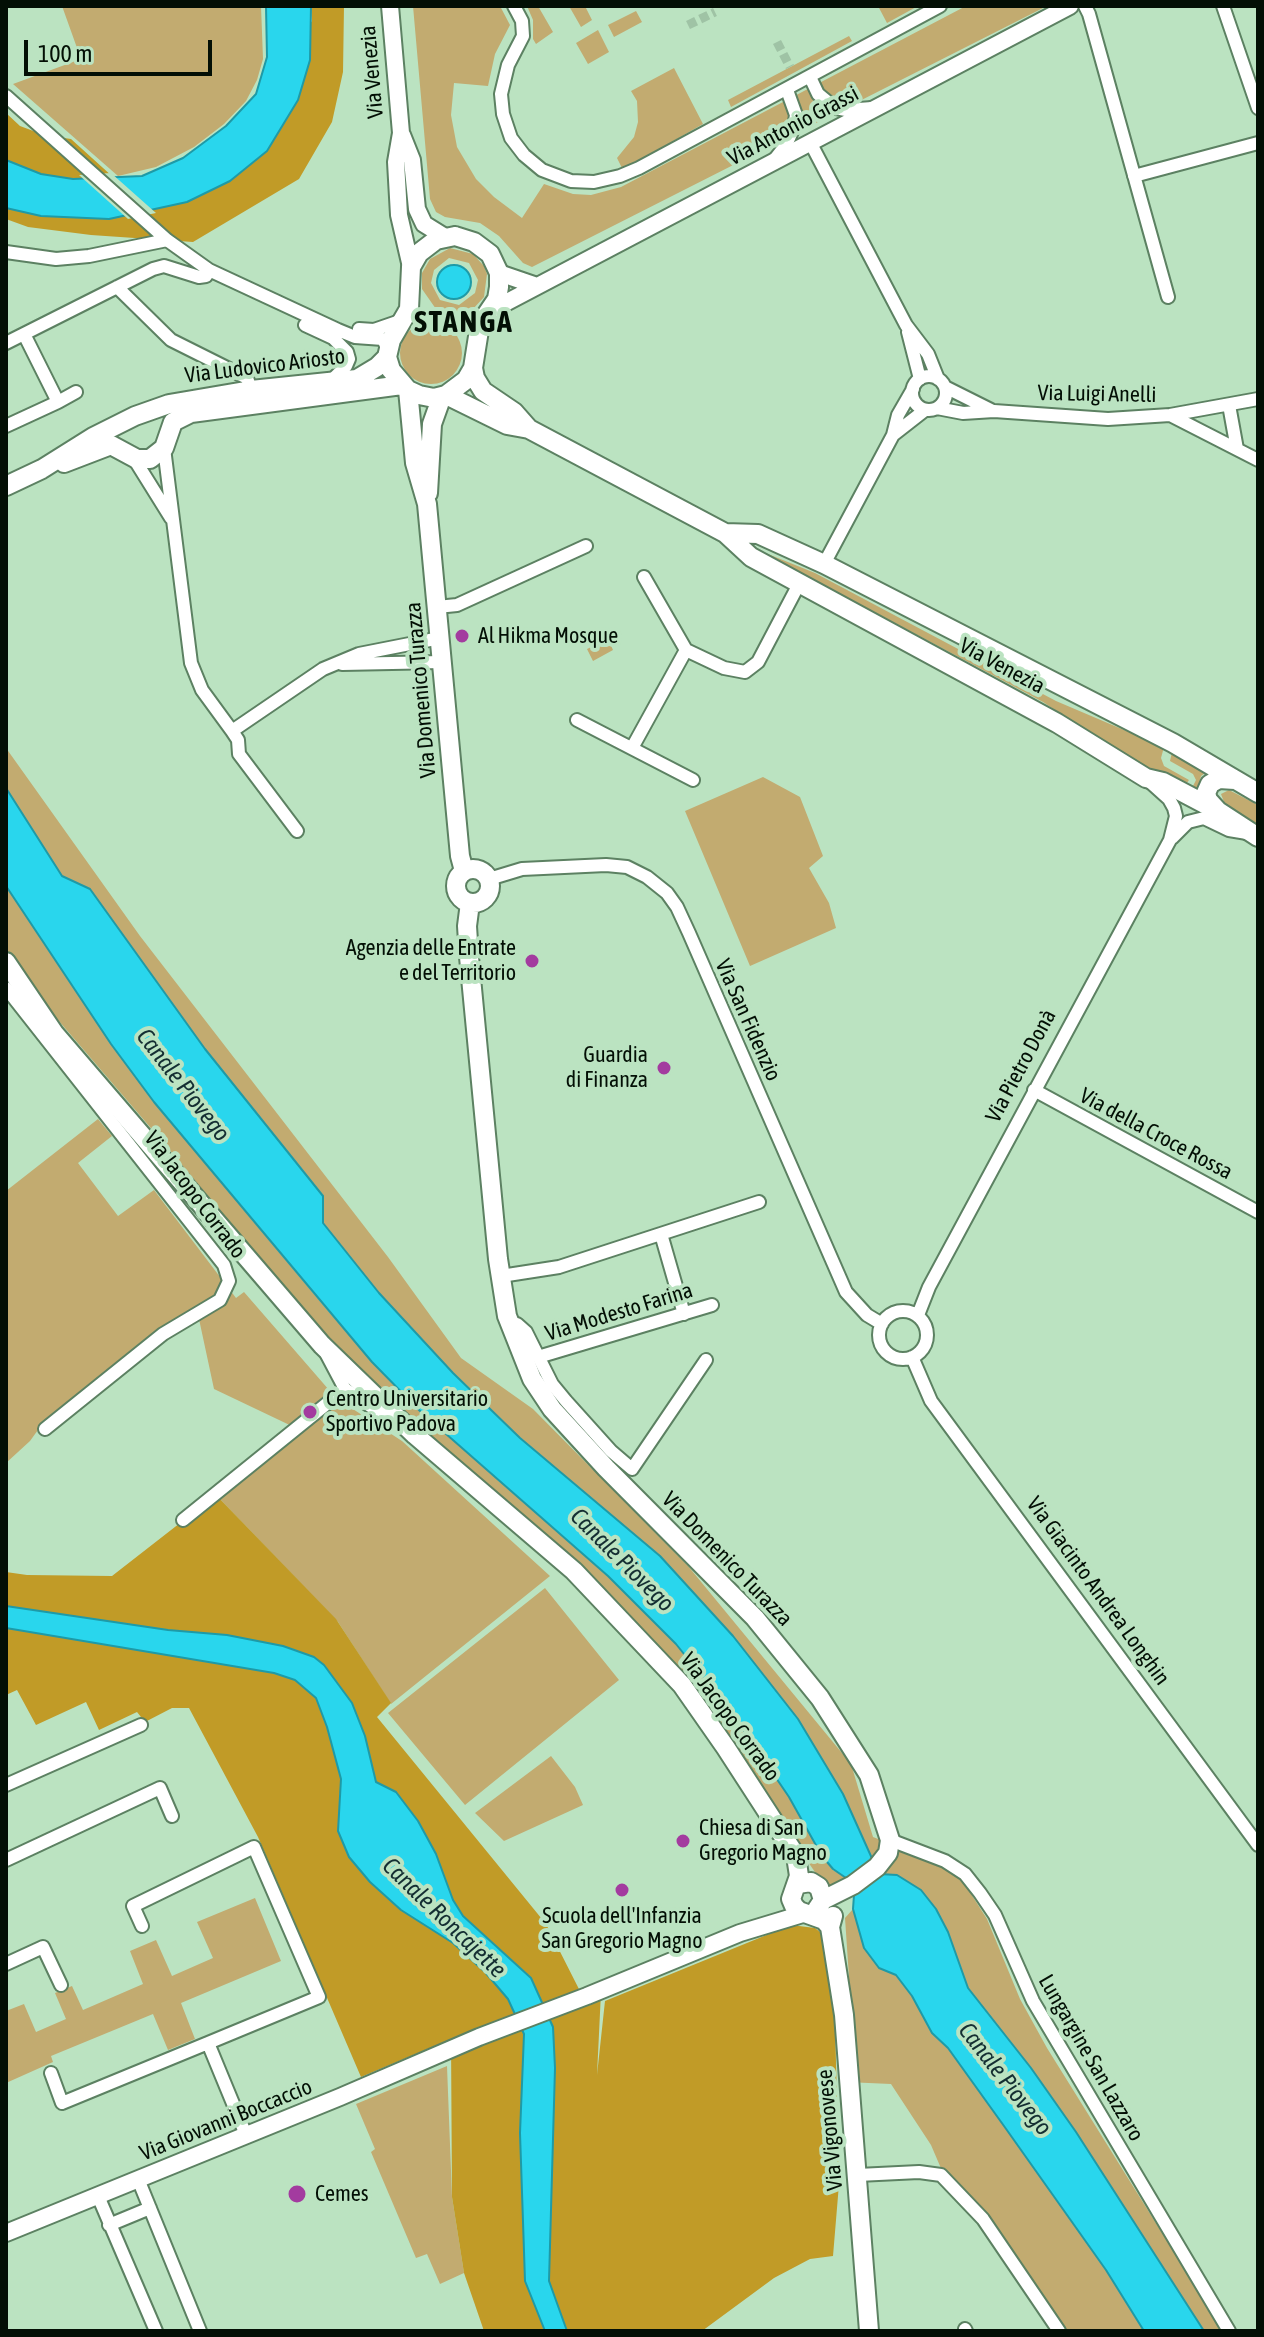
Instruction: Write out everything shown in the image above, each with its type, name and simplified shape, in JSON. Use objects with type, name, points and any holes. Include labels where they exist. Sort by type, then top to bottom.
[{"type":"main road","points":[[405,388],[391,370],[388,354],[400,321],[409,309],[411,267],[425,246],[445,237],[465,238],[490,254],[499,273],[497,299],[480,324],[473,368],[461,386],[444,395]]},
{"type":"main road","name":"Via Ludovico Ariosto","points":[[42,469],[83,443],[180,400],[357,379],[377,367],[388,354]]},
{"type":"main road","name":"Via Venezia","points":[[473,368],[483,391],[514,412],[529,429]]},
{"type":"main road","name":"Via Ludovico Ariosto","points":[[6,486],[42,469],[111,445],[131,456],[150,459],[165,443],[173,422],[191,413],[405,388],[426,397],[444,395]]},
{"type":"main road","name":"Via Domenico Turazza","points":[[405,388],[415,463],[427,504]]},
{"type":"main road","name":"Via Venezia","points":[[444,395],[507,425],[529,429],[725,533],[751,557],[1057,723],[1146,778],[1163,782],[1218,811],[1254,835]]},
{"type":"main road","name":"Via Domenico Turazza","points":[[444,395],[432,424],[427,504],[460,856],[464,871],[457,879],[456,889],[461,898],[470,903],[467,926],[469,957],[507,1316],[532,1379],[552,1409],[755,1618],[820,1698],[869,1775],[890,1840]]},
{"type":"main road","points":[[131,456],[124,449],[121,435],[136,418],[160,421],[165,443]]},
{"type":"main road","name":"Via Venezia","points":[[725,533],[758,534],[824,564],[1173,743],[1258,793]]},
{"type":"main road","points":[[1218,811],[1208,800],[1207,788],[1213,780],[1235,780]]},
{"type":"main road","points":[[464,871],[475,869],[489,879],[488,894],[484,900],[470,903]]},
{"type":"main road","name":"Via Jacopo Corrado","points":[[6,962],[54,1033],[322,1345],[415,1435],[574,1571],[682,1685],[786,1839],[798,1864],[794,1891]]},
{"type":"main road","points":[[815,1907],[822,1891],[816,1884],[807,1881],[794,1891],[794,1906],[815,1907],[848,1889],[877,1867],[888,1853],[890,1840]]},
{"type":"main road","points":[[815,1907],[824,1920],[832,1923],[848,1889]]},
{"type":"main road","name":"Via Vigonovese","points":[[832,1923],[844,2015],[869,2331]]},
{"type":"street","name":"Via Venezia","points":[[390,6],[401,133]]},
{"type":"street","points":[[514,6],[522,21],[523,36],[505,72],[501,94],[503,114],[511,138],[524,155],[542,170],[562,179],[594,182],[620,176],[787,90],[940,6]]},
{"type":"street","name":"Via Antonio Grassi","points":[[490,311],[1070,6]]},
{"type":"street","points":[[1085,6],[1168,297]]},
{"type":"street","points":[[1223,6],[1258,108]]},
{"type":"street","points":[[810,77],[818,94],[835,108],[875,107]]},
{"type":"street","points":[[773,162],[786,145],[794,127],[796,115],[787,90]]},
{"type":"street","points":[[6,96],[155,230],[209,270],[277,304],[355,337],[383,339],[388,354]]},
{"type":"street","points":[[823,169],[823,152],[841,125]]},
{"type":"street","points":[[401,133],[412,160],[417,209],[424,224],[445,237]]},
{"type":"street","points":[[401,133],[396,162],[399,215],[411,267]]},
{"type":"street","points":[[810,142],[906,325],[928,354],[941,383],[945,399],[893,435]]},
{"type":"street","points":[[1134,176],[1258,143]]},
{"type":"street","points":[[6,252],[56,259],[89,256],[167,240]]},
{"type":"street","points":[[6,343],[164,266],[185,270],[199,277],[206,276],[209,270]]},
{"type":"street","points":[[499,273],[537,286]]},
{"type":"street","points":[[117,287],[171,340],[247,378],[251,390]]},
{"type":"street","points":[[277,304],[293,304],[357,329],[374,330],[400,321]]},
{"type":"street","points":[[277,304],[300,322],[333,338],[347,352],[349,359],[346,366],[331,381]]},
{"type":"street","points":[[906,325],[916,384],[915,402],[931,409]]},
{"type":"street","points":[[24,334],[58,402]]},
{"type":"street","points":[[824,564],[893,435],[898,415],[916,384],[926,376],[941,383]]},
{"type":"street","name":"Via Luigi Anelli","points":[[941,383],[994,411]]},
{"type":"street","points":[[6,426],[76,392]]},
{"type":"street","name":"Via Luigi Anelli","points":[[931,409],[1108,419],[1170,415],[1258,399]]},
{"type":"street","points":[[1229,405],[1237,449]]},
{"type":"street","points":[[1170,415],[1258,460]]},
{"type":"street","points":[[165,443],[191,663],[202,690],[238,740],[239,754],[297,831]]},
{"type":"street","points":[[131,456],[173,521]]},
{"type":"street","points":[[437,607],[457,605],[586,546]]},
{"type":"street","points":[[644,577],[686,650],[724,668],[745,672],[758,662],[799,584]]},
{"type":"street","points":[[232,731],[323,669],[359,654],[440,638]]},
{"type":"street","points":[[632,748],[686,650]]},
{"type":"street","points":[[335,664],[442,662]]},
{"type":"street","points":[[577,720],[693,780]]},
{"type":"street","name":"Via Pietro Donà","points":[[918,1315],[929,1287],[1170,840],[1176,816],[1174,808],[1169,799],[1146,778]]},
{"type":"street","name":"Via Pietro Donà","points":[[1170,840],[1188,822],[1204,818],[1229,830],[1254,835]]},
{"type":"street","name":"Via San Fidenzio","points":[[489,879],[522,869],[606,865],[627,867],[647,877],[667,893],[677,907],[846,1292],[867,1315],[882,1324],[880,1340],[883,1348],[896,1357],[912,1357]]},
{"type":"street","name":"Via Jacopo Corrado","points":[[6,988],[224,1265],[229,1281],[220,1300],[163,1334],[45,1429]]},
{"type":"street","name":"Via della Croce Rossa","points":[[1034,1090],[1258,1212]]},
{"type":"street","points":[[501,1276],[559,1267],[759,1202]]},
{"type":"street","points":[[661,1234],[684,1314]]},
{"type":"street","name":"Via Modesto Farina","points":[[538,1357],[712,1305]]},
{"type":"street","points":[[882,1324],[898,1311],[918,1315],[927,1330],[927,1338],[925,1346],[912,1357]]},
{"type":"street","name":"Via Domenico Turazza","points":[[512,1324],[526,1332],[552,1384],[566,1401],[611,1451],[632,1469],[706,1360]]},
{"type":"street","name":"Via Jacopo Corrado","points":[[322,1345],[345,1389],[415,1435]]},
{"type":"street","name":"Via Giacinto Andrea Longhin","points":[[912,1357],[931,1401],[1258,1845]]},
{"type":"street","points":[[183,1520],[345,1389]]},
{"type":"street","points":[[7,1782],[141,1725]]},
{"type":"street","points":[[6,1860],[160,1788],[172,1816]]},
{"type":"street","name":"Lungargine San Lazzaro","points":[[890,1840],[945,1861],[965,1874],[980,1893],[995,1915],[1033,2001],[1229,2331]]},
{"type":"street","points":[[51,2073],[62,2103],[319,1997],[254,1847],[133,1906],[142,1926]]},
{"type":"street","points":[[767,1923],[782,1913],[794,1891]]},
{"type":"street","points":[[767,1923],[815,1907]]},
{"type":"street","name":"Via Giovanni Boccaccio","points":[[6,2233],[340,2097],[461,2044],[767,1923]]},
{"type":"street","points":[[6,1964],[43,1947],[61,1985]]},
{"type":"street","points":[[208,2043],[246,2135]]},
{"type":"street","points":[[858,2175],[919,2172],[941,2175],[983,2219],[1059,2331]]},
{"type":"street","points":[[138,2179],[200,2331]]},
{"type":"street","points":[[98,2196],[156,2331]]},
{"type":"street","points":[[109,2225],[150,2208]]},
{"type":"shaded area","points":[[62,6],[261,6],[263,59],[257,80],[246,101],[224,124],[194,147],[156,167],[118,176],[13,84],[81,59]]},
{"type":"shaded area","points":[[311,6],[344,6],[343,72],[332,122],[299,179],[193,242],[91,235],[28,227],[6,219],[6,208],[41,216],[187,202],[312,21]]},
{"type":"shaded area","points":[[413,6],[500,6],[510,25],[495,54],[488,86],[454,83],[451,115],[457,147],[476,179],[522,218],[544,184],[573,194],[591,195],[621,187],[966,6],[1047,6],[532,267],[523,263],[499,236],[480,223],[445,217],[436,212],[430,199]]},
{"type":"shaded area","points":[[527,6],[538,6],[553,32],[536,44],[533,20]]},
{"type":"shaded area","points":[[569,6],[585,6],[592,20],[581,27]]},
{"type":"shaded area","points":[[878,6],[918,6],[887,23]]},
{"type":"shaded area","points":[[636,11],[642,22],[614,37],[608,25]]},
{"type":"shaded area","points":[[598,30],[609,52],[588,64],[576,43]]},
{"type":"shaded area","points":[[849,36],[852,41],[731,107],[728,100]]},
{"type":"shaded area","points":[[674,68],[703,124],[623,170],[617,158],[634,137],[638,122],[637,101],[631,91]]},
{"type":"shaded area","points":[[6,113],[20,126],[44,135],[71,139],[113,177],[73,179],[41,174],[6,160]]},
{"type":"shaded area","points":[[450,248],[473,254],[487,274],[484,297],[473,309],[459,315],[436,309],[422,289],[422,273],[430,259]],"holes":[[[449,258],[469,263],[478,280],[475,293],[459,305],[440,300],[431,283],[434,270]]]},
{"type":"shaded area","points":[[425,322],[437,322],[453,331],[460,341],[460,365],[453,375],[437,384],[425,384],[405,370],[400,359],[400,347],[414,327]]},
{"type":"shaded area","points":[[758,550],[815,573],[1056,701],[1164,747],[1161,758],[1164,766],[1189,780],[1184,787],[1115,750],[1043,702]]},
{"type":"shaded area","points":[[608,639],[613,650],[593,661],[587,649]]},
{"type":"shaded area","points":[[6,748],[140,936],[388,1257],[461,1358],[533,1409],[688,1566],[851,1764],[873,1837],[959,1875],[987,1919],[1020,1999],[1047,2048],[1223,2331],[1204,2331],[1076,2132],[1031,2068],[968,1988],[948,1932],[936,1909],[875,1878],[843,1794],[798,1719],[733,1636],[660,1556],[520,1438],[453,1373],[379,1293],[323,1223],[323,1195],[205,1049],[90,889],[62,877],[6,788]]},
{"type":"shaded area","points":[[1172,752],[1208,771],[1201,776],[1197,793],[1191,790],[1196,780],[1193,774],[1170,761]]},
{"type":"shaded area","points":[[763,777],[800,797],[823,856],[809,868],[829,903],[836,928],[750,966],[685,811]]},
{"type":"shaded area","points":[[1229,790],[1258,805],[1258,825],[1224,802],[1221,794]]},
{"type":"shaded area","points":[[6,886],[111,1044],[154,1102],[324,1306],[421,1412],[608,1576],[676,1644],[736,1719],[789,1797],[822,1856],[833,1870],[848,1878],[832,1889],[817,1875],[685,1683],[415,1433],[317,1328],[46,1006],[6,949]]},
{"type":"shaded area","name":"Centro Universitario Sportivo Padova","points":[[98,1119],[112,1136],[78,1163],[118,1216],[154,1190],[236,1298],[244,1292],[336,1398],[402,1441],[550,1576],[391,1704],[338,1622],[216,1495],[298,1429],[214,1389],[199,1319],[132,1352],[43,1423],[30,1441],[6,1463],[6,1191]]},
{"type":"shaded area","points":[[216,1495],[336,1619],[391,1703],[377,1717],[546,1924],[584,1999],[601,1992],[597,2075],[605,2001],[791,1925],[815,1928],[820,1932],[834,1981],[839,2184],[833,2256],[810,2259],[774,2278],[702,2331],[567,2331],[549,2281],[555,2068],[553,2027],[531,1978],[463,1916],[453,1900],[436,1854],[396,1792],[376,1782],[365,1736],[352,1704],[324,1665],[314,1657],[283,1646],[228,1635],[168,1630],[6,1606],[6,1572],[112,1576]]},
{"type":"shaded area","points":[[545,1588],[619,1680],[465,1805],[388,1713]]},
{"type":"shaded area","points":[[6,1628],[274,1673],[295,1680],[316,1698],[341,1779],[339,1805],[370,1882],[401,1910],[453,1943],[485,1972],[508,1999],[524,2034],[520,2133],[525,2281],[545,2331],[484,2331],[464,2273],[452,2197],[451,2039],[361,2077],[258,1837],[189,1708],[172,1708],[145,1722],[137,1712],[99,1730],[86,1702],[36,1725],[17,1690],[6,1695]]},
{"type":"shaded area","points":[[551,1756],[575,1787],[583,1805],[504,1841],[475,1813]]},
{"type":"shaded area","points":[[255,1898],[281,1961],[181,2003],[195,2039],[168,2050],[153,2014],[51,2056],[53,2062],[6,2083],[6,2011],[24,2004],[36,2032],[66,2019],[55,1993],[72,1986],[83,2010],[143,1984],[130,1951],[156,1940],[172,1976],[213,1958],[197,1922]]},
{"type":"shaded area","points":[[853,1909],[864,1948],[879,1968],[896,1975],[912,1996],[932,2033],[948,2048],[1004,2126],[1106,2270],[1144,2331],[1054,2331],[979,2220],[943,2173],[931,2145],[891,2084],[846,2082],[849,1977],[845,1918]]},
{"type":"shaded area","points":[[447,2066],[452,2197],[464,2273],[440,2284],[427,2254],[416,2258],[371,2152],[375,2149],[356,2104]]},
{"type":"water","points":[[266,6],[311,6],[310,60],[298,100],[267,151],[230,181],[187,202],[109,219],[41,216],[6,208],[6,160],[41,174],[73,179],[142,176],[183,158],[226,126],[256,94],[267,57]]},
{"type":"water","points":[[454,265],[466,270],[471,282],[466,294],[454,299],[442,294],[437,282],[442,270]]},
{"type":"water","name":"Canale Piovego","points":[[6,788],[62,876],[90,889],[205,1049],[323,1196],[323,1223],[379,1293],[453,1373],[520,1438],[660,1556],[733,1636],[798,1719],[843,1794],[879,1874],[897,1875],[921,1890],[936,1909],[948,1932],[968,1988],[1031,2068],[1076,2132],[1204,2331],[1144,2331],[1106,2270],[1004,2126],[948,2048],[932,2033],[912,1996],[896,1975],[879,1968],[864,1948],[853,1909],[854,1895],[862,1889],[833,1869],[822,1856],[789,1797],[736,1719],[676,1644],[608,1576],[421,1412],[372,1362],[154,1102],[111,1044],[6,886]]},
{"type":"water","name":"Canale Roncajette","points":[[6,1606],[168,1630],[227,1635],[283,1646],[314,1657],[324,1665],[352,1703],[365,1736],[376,1782],[396,1792],[418,1821],[463,1916],[531,1978],[553,2027],[555,2068],[549,2281],[567,2331],[545,2331],[525,2281],[520,2133],[524,2034],[508,1999],[485,1972],[453,1943],[401,1910],[370,1882],[349,1857],[338,1831],[341,1779],[316,1698],[295,1680],[274,1673],[6,1628]]},
{"type":"pier","points":[[111,173],[156,213],[128,219],[79,175]]},
{"type":"tunnel","points":[[688,25],[715,12]]},
{"type":"tunnel","points":[[777,42],[790,67]]},
{"type":"place","name":"Al Hikma Mosque","points":[[462,636]]},
{"type":"place","name":"Agenzia delle Entrate e del Territorio","points":[[532,961]]},
{"type":"place","name":"Guardia di Finanza","points":[[664,1068]]},
{"type":"place","name":"Centro Universitario Sportivo Padova","points":[[310,1412]]},
{"type":"place","name":"Chiesa di San Gregorio Magno","points":[[683,1841]]},
{"type":"place","name":"Scuola dell'Infanzia San Gregorio Magno","points":[[622,1890]]},
{"type":"place","name":"Cemes","points":[[297,2194]]},
{"type":"district","name":"STANGA","points":[[464,323]]}]
